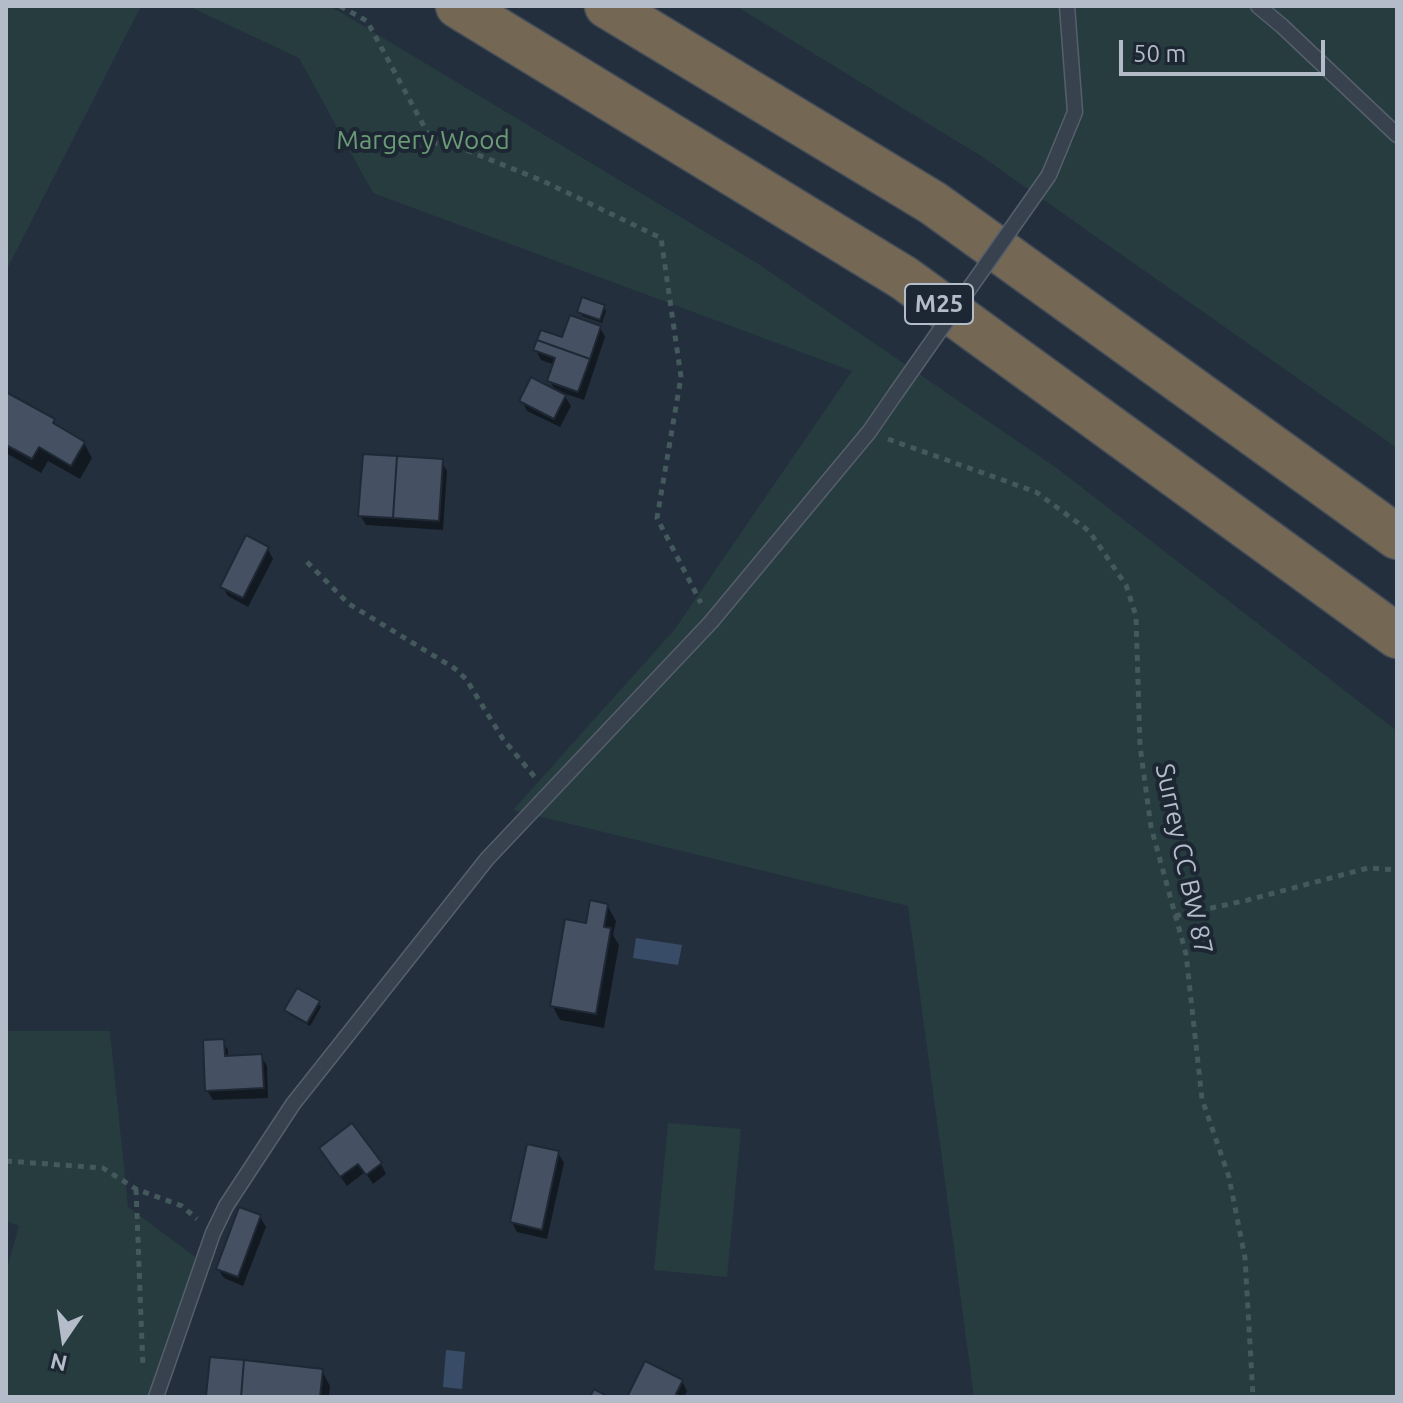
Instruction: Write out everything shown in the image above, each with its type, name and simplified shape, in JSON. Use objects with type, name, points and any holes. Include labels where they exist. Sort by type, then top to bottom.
[{"type":"highway","name":"M25","points":[[458,6],[904,278],[1397,636]]},
{"type":"highway","points":[[607,6],[933,203],[1397,537]]},
{"type":"lane","points":[[156,1397],[213,1233],[226,1206],[311,1082],[487,859],[711,622],[869,432],[1049,175],[1075,112],[1067,6]]},
{"type":"lane","points":[[1258,6],[1397,135]]},
{"type":"path","points":[[340,6],[367,21],[433,143],[461,148],[543,181],[661,238],[681,377],[657,518],[711,622]]},
{"type":"path","name":"Surrey CC BW 87","points":[[869,432],[1036,492],[1089,531],[1126,585],[1136,616],[1140,746],[1151,827],[1186,954],[1202,1099],[1229,1177],[1245,1258],[1253,1397]]},
{"type":"path","points":[[307,562],[349,604],[454,668],[466,679],[503,739],[548,795]]},
{"type":"path","points":[[1175,916],[1368,868],[1397,870]]},
{"type":"path","points":[[6,1161],[103,1168],[136,1189],[182,1206],[213,1233]]},
{"type":"path","points":[[136,1189],[143,1382]]},
{"type":"green space","points":[[6,6],[141,6],[6,271]]},
{"type":"green space","name":"Margery Wood","points":[[188,6],[330,6],[757,263],[1058,469],[1397,731],[1397,1397],[974,1397],[908,906],[513,810],[675,629],[852,371],[373,193],[299,58]]},
{"type":"green space","points":[[736,6],[1397,6],[1397,448],[981,156]]},
{"type":"green space","points":[[6,1031],[110,1031],[128,1207],[202,1262],[152,1397],[6,1397],[6,1272],[19,1226],[6,1221]]},
{"type":"green space","points":[[668,1123],[741,1129],[727,1277],[654,1270]]},
{"type":"water","points":[[636,938],[682,945],[678,965],[633,958]]},
{"type":"water","points":[[446,1350],[465,1352],[462,1389],[443,1387]]},
{"type":"building","points":[[582,297],[605,305],[600,320],[577,312]]},
{"type":"building","points":[[570,315],[601,326],[590,359],[537,340],[541,330],[562,337]]},
{"type":"building","points":[[537,340],[590,359],[578,392],[547,381],[555,358],[533,350]]},
{"type":"building","points":[[531,377],[566,395],[554,419],[519,401]]},
{"type":"building","points":[[6,392],[55,419],[53,423],[85,442],[71,466],[39,447],[32,459],[6,445]]},
{"type":"building","points":[[363,454],[397,456],[393,518],[358,516]]},
{"type":"building","points":[[397,456],[443,459],[439,521],[393,518]]},
{"type":"building","points":[[246,535],[269,547],[243,598],[220,587]]},
{"type":"building","points":[[590,900],[608,904],[604,927],[611,928],[596,1014],[550,1006],[565,919],[586,923]]},
{"type":"building","points":[[297,988],[320,1001],[307,1023],[284,1010]]},
{"type":"building","points":[[224,1039],[225,1056],[262,1054],[264,1088],[205,1091],[203,1040]]},
{"type":"building","points":[[352,1123],[382,1163],[366,1175],[358,1164],[340,1177],[319,1148]]},
{"type":"building","points":[[527,1144],[559,1151],[542,1230],[510,1222]]},
{"type":"building","points":[[239,1207],[261,1215],[238,1277],[216,1269]]},
{"type":"building","points":[[210,1357],[244,1360],[241,1397],[206,1396]]},
{"type":"building","points":[[244,1360],[323,1369],[320,1397],[241,1397]]},
{"type":"building","points":[[645,1361],[683,1380],[676,1394],[681,1397],[627,1397]]},
{"type":"building","points":[[594,1389],[609,1397],[590,1397]]}]
